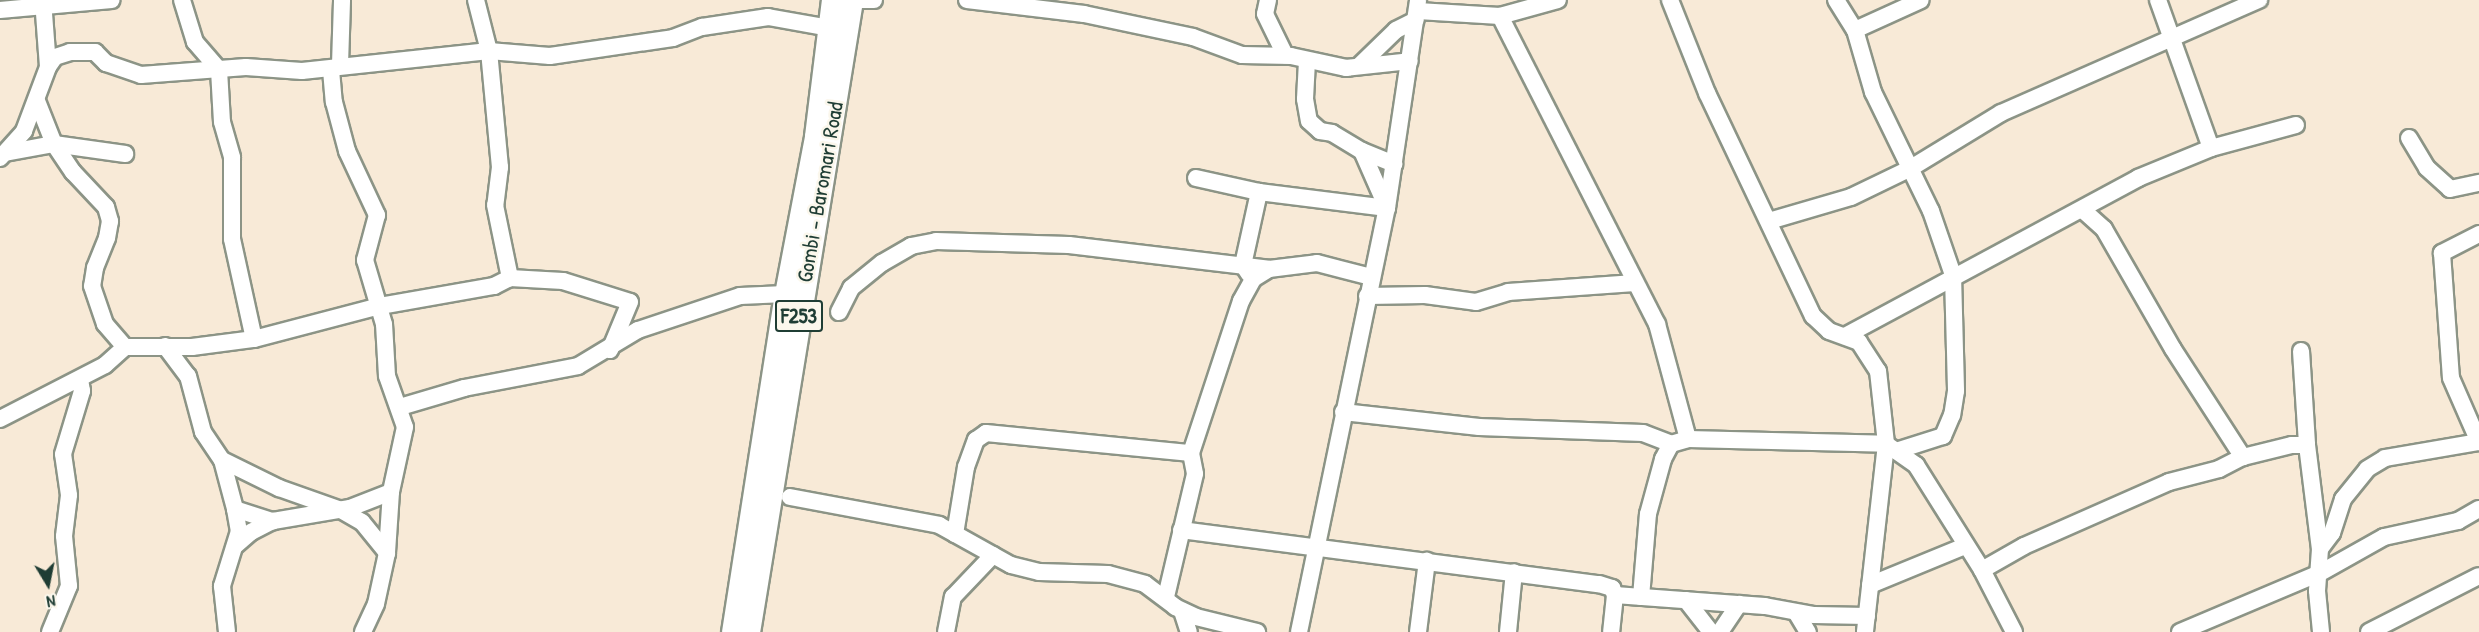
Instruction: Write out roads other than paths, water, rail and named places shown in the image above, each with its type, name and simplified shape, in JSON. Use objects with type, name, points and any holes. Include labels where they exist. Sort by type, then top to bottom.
[{"type":"main road","name":"Gombi - Baromari Road","points":[[732,632],[785,294],[815,136],[828,28],[846,0]]},
{"type":"main road","name":"Gombi - Baromari Road","points":[[749,632],[846,0]]},
{"type":"street","points":[[0,10],[43,3],[112,0]]},
{"type":"street","points":[[182,0],[195,42],[219,70],[222,122],[232,158],[232,239],[254,339]]},
{"type":"street","points":[[342,0],[334,102],[347,151],[377,215],[365,260],[380,306],[388,343],[387,376],[400,406],[405,428],[391,492],[387,553],[376,604],[363,632]]},
{"type":"street","points":[[476,0],[489,51],[500,167],[495,205],[510,278]]},
{"type":"street","points":[[846,0],[874,0]]},
{"type":"street","points":[[967,0],[1084,14],[1193,37],[1242,55],[1285,55],[1346,68],[1410,61]]},
{"type":"street","points":[[1268,0],[1265,14],[1285,55]]},
{"type":"street","points":[[1360,66],[1417,10],[1500,16],[1558,0]]},
{"type":"street","points":[[1616,595],[1739,604],[1866,624],[1891,448],[1878,371],[1859,342],[1829,331],[1813,316],[1707,93],[1670,0]]},
{"type":"street","points":[[1343,412],[1479,427],[1643,433],[1671,444],[1688,439],[1891,448],[1943,436],[1952,415],[1956,391],[1953,275],[1931,211],[1873,92],[1855,30],[1836,0]]},
{"type":"street","points":[[1855,30],[1921,0]]},
{"type":"street","points":[[2158,0],[2211,148]]},
{"type":"street","points":[[1769,221],[1851,197],[1911,168],[2001,113],[2259,0]]},
{"type":"street","points":[[43,3],[48,67]]},
{"type":"street","points":[[1299,632],[1387,207],[1417,10]]},
{"type":"street","points":[[1500,16],[1657,324],[1688,439]]},
{"type":"street","points":[[3,156],[24,131],[48,67],[56,57],[86,51],[95,52],[115,67],[141,75],[219,70],[335,68],[489,51],[549,56],[673,38],[702,27],[768,18],[828,28]]},
{"type":"street","points":[[1307,61],[1305,99],[1309,121],[1320,131],[1332,133],[1362,151],[1395,164]]},
{"type":"street","points":[[37,101],[54,144],[73,172],[106,207],[110,221],[107,238],[94,268],[92,286],[105,324],[125,347]]},
{"type":"street","points":[[1845,336],[1953,275],[2084,211],[2138,178],[2211,148],[2296,125]]},
{"type":"street","points":[[2409,138],[2427,168],[2450,189],[2479,183]]},
{"type":"street","points":[[3,156],[54,144],[125,154]]},
{"type":"street","points":[[1362,151],[1387,207]]},
{"type":"street","points":[[1196,177],[1259,192],[1387,207]]},
{"type":"street","points":[[1253,279],[1243,265],[1259,192]]},
{"type":"street","points":[[2084,211],[2104,229],[2173,349],[2243,457]]},
{"type":"street","points":[[2320,549],[2335,527],[2343,499],[2367,469],[2385,458],[2479,442],[2451,378],[2442,253],[2479,234]]},
{"type":"street","points":[[839,312],[851,288],[882,263],[911,246],[936,241],[1070,245],[1269,269],[1317,263],[1371,277]]},
{"type":"street","points":[[1166,597],[1194,474],[1191,453],[1232,325],[1253,279],[1269,269]]},
{"type":"street","points":[[0,418],[80,380],[105,365],[125,347],[204,346],[254,339],[380,306],[494,286],[510,278],[563,280],[630,302],[610,350]]},
{"type":"street","points":[[1367,296],[1425,295],[1476,302],[1508,292],[1635,283]]},
{"type":"street","points":[[400,406],[464,388],[578,366],[610,350],[638,330],[740,296],[785,294]]},
{"type":"street","points":[[165,346],[188,376],[203,432],[222,459],[235,509],[238,531],[222,586],[227,632]]},
{"type":"street","points":[[188,376],[204,346]]},
{"type":"street","points":[[2301,351],[2307,445],[2320,549],[2321,632]]},
{"type":"street","points":[[50,632],[69,586],[64,536],[69,495],[63,454],[82,390],[80,380]]},
{"type":"street","points":[[955,534],[966,467],[976,440],[986,434],[1191,453]]},
{"type":"street","points":[[1641,597],[1648,514],[1663,459],[1671,444]]},
{"type":"street","points":[[1982,570],[2024,546],[2169,482],[2219,469],[2243,457],[2292,445],[2307,445]]},
{"type":"street","points":[[1891,448],[1916,465],[1982,570],[2014,632]]},
{"type":"street","points":[[222,459],[279,488],[341,510],[362,522],[387,553]]},
{"type":"street","points":[[235,546],[273,521],[341,510],[391,492]]},
{"type":"street","points":[[790,497],[912,517],[939,525],[1011,565],[1039,572],[1108,574],[1145,584],[1166,597],[1182,611],[1257,632]]},
{"type":"street","points":[[235,509],[273,521]]},
{"type":"street","points":[[2180,632],[2320,573],[2384,537],[2458,521],[2479,510]]},
{"type":"street","points":[[1181,530],[1599,584],[1612,588],[1616,595],[1611,632]]},
{"type":"street","points":[[1870,585],[1965,546]]},
{"type":"street","points":[[946,632],[953,597],[993,555]]},
{"type":"street","points":[[1418,632],[1427,561]]},
{"type":"street","points":[[1508,632],[1514,573]]},
{"type":"street","points":[[2368,632],[2479,576]]},
{"type":"street","points":[[1686,600],[1711,632]]},
{"type":"street","points":[[1720,632],[1739,604]]},
{"type":"street","points":[[1182,611],[1189,632]]},
{"type":"street","points":[[1797,614],[1808,632]]}]
